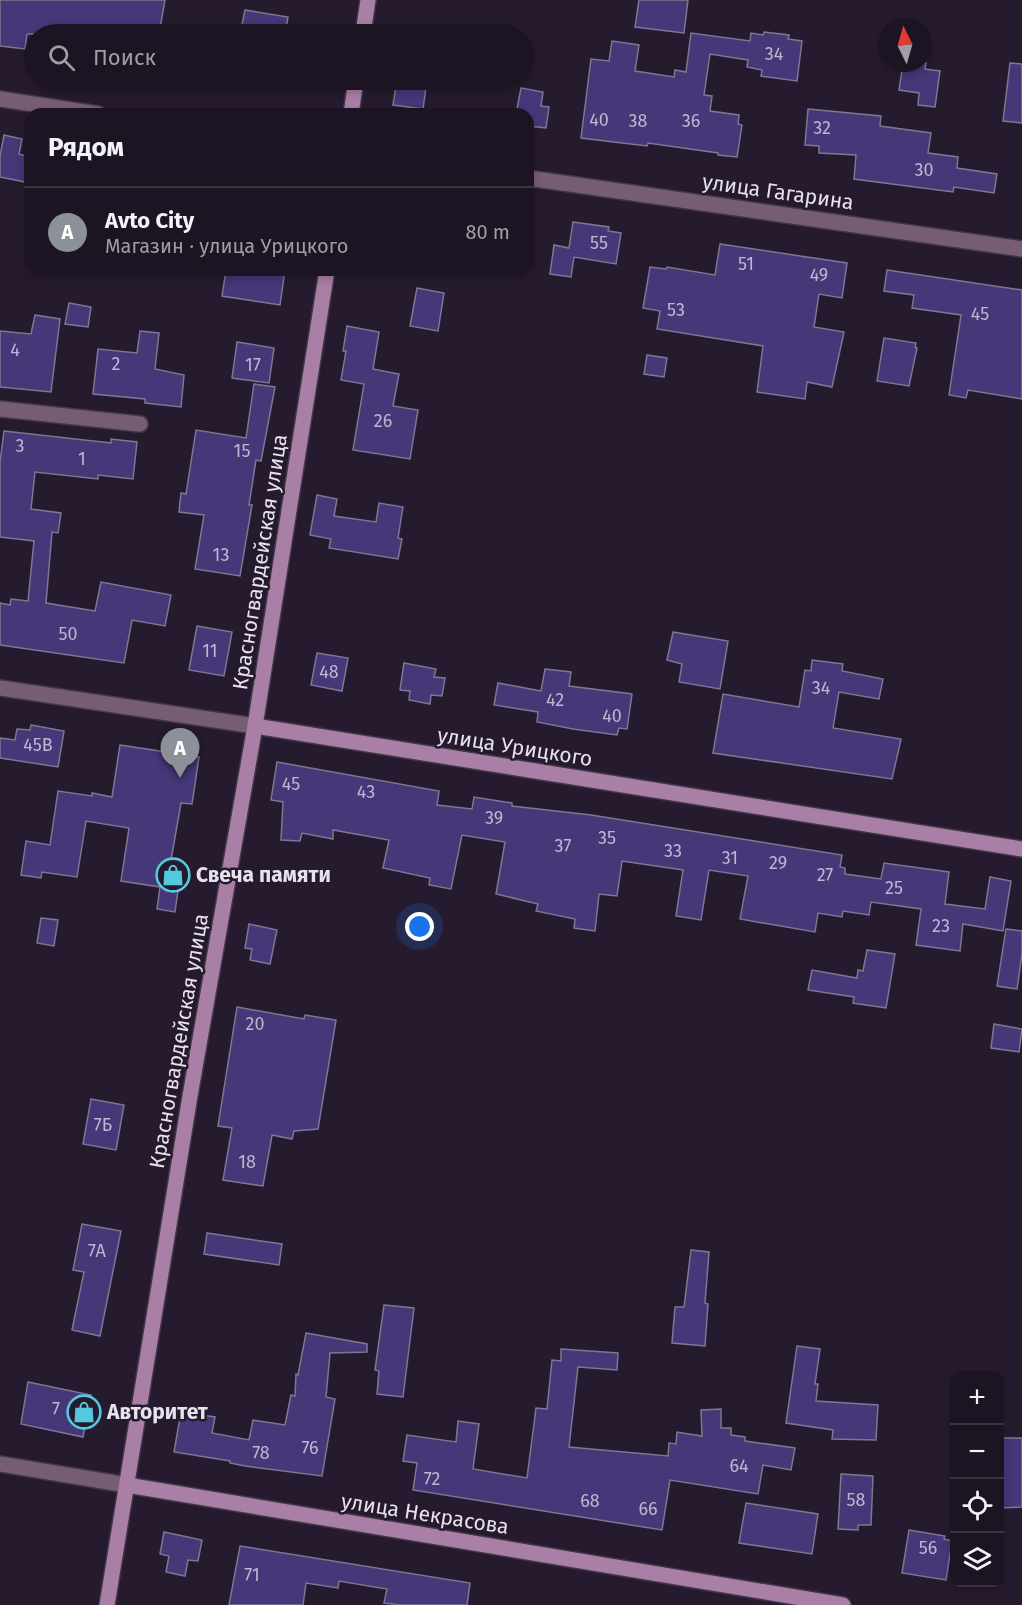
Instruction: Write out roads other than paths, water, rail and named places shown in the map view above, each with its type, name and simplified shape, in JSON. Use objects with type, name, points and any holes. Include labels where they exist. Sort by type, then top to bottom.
[{"type":"street","points":[[364,24],[368,0]]},
{"type":"street","points":[[352,108],[355,90]]},
{"type":"street","points":[[0,99],[59,108]]},
{"type":"street","name":"улица Гагарина","points":[[534,179],[1022,249]]},
{"type":"street","name":"Красногвардейская улица","points":[[107,1605],[192,1085],[255,726],[326,276]]},
{"type":"street","points":[[0,409],[140,424]]},
{"type":"street","name":"улица Урицкого","points":[[0,688],[255,726],[1022,849]]},
{"type":"street","name":"улица Некрасова","points":[[0,1464],[843,1605]]},
{"type":"place","name":"Avto City","points":[[180,778]]},
{"type":"place","name":"Свеча памяти","points":[[173,875]]},
{"type":"place","name":"Авторитет","points":[[84,1412]]}]
